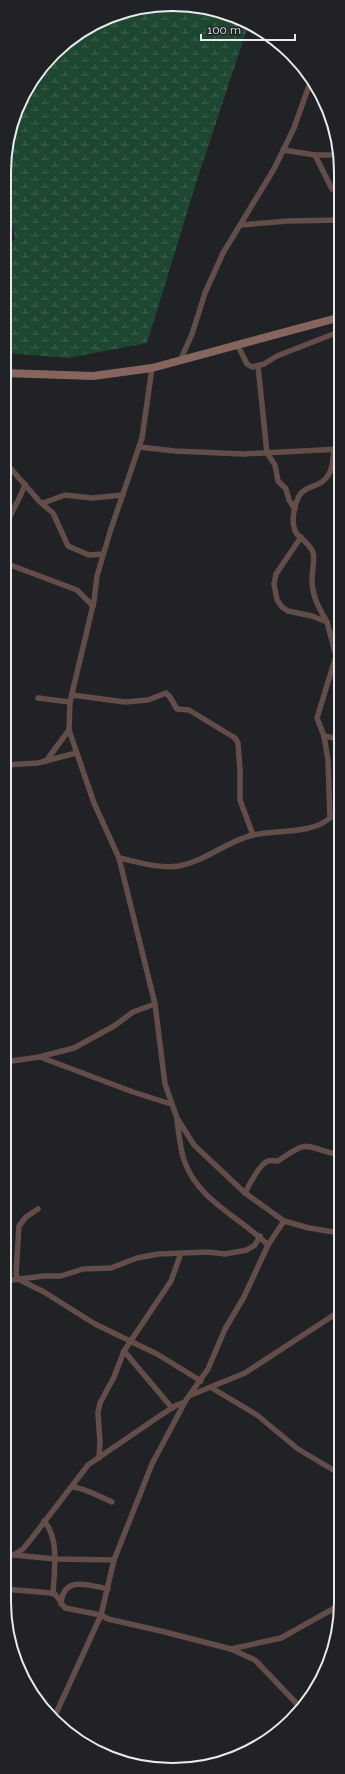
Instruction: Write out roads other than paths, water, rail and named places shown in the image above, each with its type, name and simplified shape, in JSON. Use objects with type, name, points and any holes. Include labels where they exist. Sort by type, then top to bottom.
[{"type":"main road","points":[[11,373],[93,376],[152,368],[238,346],[334,319]]},
{"type":"street","points":[[180,361],[192,334],[205,293],[216,268],[240,225],[251,210],[283,150],[294,128],[309,86]]},
{"type":"street","points":[[283,150],[315,155],[333,155]]},
{"type":"street","points":[[315,155],[332,189]]},
{"type":"street","points":[[240,225],[288,221],[334,220]]},
{"type":"street","points":[[238,346],[247,364],[252,367],[258,366],[278,356],[334,333]]},
{"type":"street","points":[[258,366],[267,453],[275,465],[278,482],[286,489],[289,500],[295,509]]},
{"type":"street","points":[[152,368],[145,424],[139,447],[97,576],[92,606],[70,702],[69,730],[94,803],[119,858],[155,1004],[165,1084],[176,1118],[184,1159],[197,1185],[208,1197],[260,1236],[268,1245]]},
{"type":"street","points":[[139,447],[175,451],[267,453],[297,450],[334,449],[331,467],[326,479],[321,483],[303,490],[299,496],[295,509],[294,527],[296,532],[312,550],[312,581],[316,603],[327,622],[334,648]]},
{"type":"street","points":[[11,469],[56,519],[68,546],[89,555],[103,554]]},
{"type":"street","points":[[11,510],[21,498],[25,484]]},
{"type":"street","points":[[43,503],[65,495],[92,498],[123,495]]},
{"type":"street","points":[[301,537],[276,574],[274,584],[277,600],[282,607],[288,611],[312,616],[327,622]]},
{"type":"street","points":[[11,565],[77,590],[92,606]]},
{"type":"street","points":[[119,858],[155,865],[179,866],[199,860],[226,845],[252,835],[303,829],[329,819],[331,816],[328,760],[324,736],[319,725],[318,712],[334,662]]},
{"type":"street","points":[[72,695],[125,702],[148,700],[166,693],[178,709],[190,710],[236,738],[238,743],[240,770],[240,800],[252,835]]},
{"type":"street","points":[[38,698],[70,702]]},
{"type":"street","points":[[46,761],[69,730]]},
{"type":"street","points":[[324,736],[334,738]]},
{"type":"street","points":[[11,764],[46,761],[76,753]]},
{"type":"street","points":[[11,1061],[39,1057],[74,1048],[114,1026],[133,1012],[155,1004]]},
{"type":"street","points":[[39,1057],[133,1092],[171,1104]]},
{"type":"street","points":[[176,1118],[194,1145],[245,1193],[284,1221],[309,1228],[334,1232]]},
{"type":"street","points":[[245,1193],[252,1180],[265,1163],[270,1161],[278,1161],[290,1152],[302,1146],[308,1145],[334,1154]]},
{"type":"street","points":[[38,1209],[26,1216],[19,1226],[16,1274],[18,1279],[44,1292],[94,1324],[120,1337],[132,1341],[201,1381]]},
{"type":"street","points":[[56,1714],[101,1615],[114,1560],[152,1464],[185,1402],[201,1381],[268,1245],[284,1221]]},
{"type":"street","points":[[11,1280],[61,1276],[83,1269],[111,1268],[137,1258],[158,1254],[235,1253],[255,1245],[260,1236]]},
{"type":"street","points":[[99,1458],[100,1442],[98,1413],[100,1403],[114,1377],[124,1351],[171,1281],[181,1253]]},
{"type":"street","points":[[191,1395],[212,1388],[245,1373],[334,1316]]},
{"type":"street","points":[[124,1351],[172,1408]]},
{"type":"street","points":[[212,1388],[257,1415],[298,1449],[334,1470]]},
{"type":"street","points":[[15,1554],[23,1549],[44,1521],[73,1487],[88,1465],[172,1408],[185,1402]]},
{"type":"street","points":[[73,1487],[80,1488],[95,1496],[112,1502]]},
{"type":"street","points":[[44,1521],[52,1534],[55,1559],[53,1594]]},
{"type":"street","points":[[11,1554],[55,1559],[114,1560]]},
{"type":"street","points":[[61,1604],[66,1589],[71,1585],[85,1584],[108,1589]]},
{"type":"street","points":[[11,1589],[35,1590],[53,1594],[61,1604],[69,1609],[101,1615],[108,1620],[159,1630],[231,1649],[255,1660],[298,1704]]},
{"type":"street","points":[[231,1649],[281,1638],[334,1608]]}]
